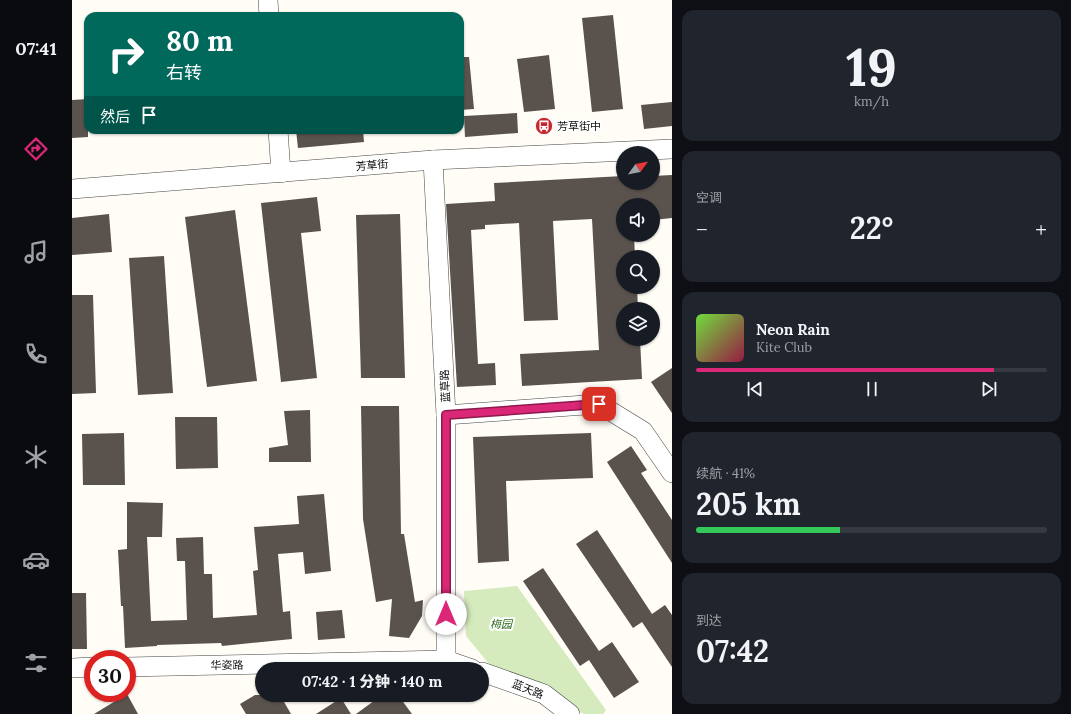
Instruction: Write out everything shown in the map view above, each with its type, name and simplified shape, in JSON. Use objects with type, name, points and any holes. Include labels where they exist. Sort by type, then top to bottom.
[{"type":"street","points":[[268,0],[269,12]]},
{"type":"street","points":[[278,134],[281,173]]},
{"type":"street","name":"芳草街","points":[[72,189],[433,160],[672,149]]},
{"type":"street","name":"蓝草路","points":[[433,160],[446,415],[446,660]]},
{"type":"street","points":[[446,415],[599,404],[643,431],[672,473]]},
{"type":"street","points":[[446,660],[452,662]]},
{"type":"street","name":"华姿路","points":[[136,667],[446,660]]},
{"type":"street","points":[[72,668],[84,667]]},
{"type":"street","name":"蓝天路","points":[[489,674],[544,694],[570,714]]},
{"type":"green space","name":"梅园","points":[[517,586],[606,710],[603,714],[584,714],[490,665],[466,636],[464,591]]},
{"type":"building","points":[[613,15],[623,109],[592,112],[582,18]]},
{"type":"building","points":[[549,55],[555,109],[524,112],[517,59]]},
{"type":"building","points":[[464,57],[469,57],[474,109],[464,110]]},
{"type":"building","points":[[84,99],[84,134],[88,134],[88,137],[72,138],[72,100]]},
{"type":"building","points":[[672,102],[672,126],[644,129],[641,105]]},
{"type":"building","points":[[517,113],[518,133],[465,137],[464,116]]},
{"type":"building","points":[[296,134],[363,134],[364,142],[298,148]]},
{"type":"building","points":[[672,175],[672,218],[660,219],[660,198],[616,198],[616,242],[634,242],[635,250],[616,250],[616,294],[637,294],[638,302],[616,302],[616,346],[640,346],[642,379],[522,386],[520,354],[599,350],[592,219],[553,221],[558,320],[524,321],[519,223],[485,225],[485,229],[471,230],[478,364],[495,363],[496,385],[457,387],[446,204],[495,201],[494,183],[616,176],[616,190],[660,190],[660,176]]},
{"type":"building","points":[[317,197],[321,231],[301,233],[317,378],[281,382],[261,203]]},
{"type":"building","points":[[235,210],[257,381],[207,387],[185,217]]},
{"type":"building","points":[[109,214],[112,252],[72,255],[72,218]]},
{"type":"building","points":[[400,214],[405,378],[361,378],[356,215]]},
{"type":"building","points":[[164,256],[173,393],[138,395],[129,258]]},
{"type":"building","points":[[72,295],[93,295],[96,393],[72,394]]},
{"type":"building","points":[[672,368],[672,413],[651,382]]},
{"type":"building","points":[[361,406],[399,406],[401,534],[404,534],[415,602],[423,600],[422,616],[409,638],[389,636],[392,599],[376,602],[363,519]]},
{"type":"building","points":[[310,410],[311,462],[269,462],[269,448],[288,445],[284,411]]},
{"type":"building","points":[[175,417],[217,417],[218,468],[176,469]]},
{"type":"building","points":[[124,433],[125,485],[83,485],[82,434]]},
{"type":"building","points":[[591,433],[593,478],[506,481],[509,561],[478,563],[473,437]]},
{"type":"building","points":[[631,446],[647,470],[641,473],[672,520],[672,563],[607,462]]},
{"type":"building","points":[[324,494],[331,571],[305,574],[303,552],[278,554],[283,612],[290,611],[292,639],[222,646],[221,643],[157,645],[125,648],[118,550],[127,549],[127,502],[163,503],[162,537],[147,537],[151,621],[187,620],[185,561],[177,561],[176,538],[203,537],[204,574],[212,574],[213,618],[257,615],[253,571],[258,570],[254,527],[299,524],[297,496]]},
{"type":"building","points":[[597,530],[652,614],[665,605],[672,615],[672,667],[642,622],[633,628],[576,544]]},
{"type":"building","points":[[543,568],[599,651],[612,642],[639,682],[614,698],[589,660],[580,666],[523,581]]},
{"type":"building","points":[[72,593],[86,593],[87,649],[72,649]]},
{"type":"building","points":[[342,610],[345,638],[318,640],[316,612]]},
{"type":"building","points":[[255,695],[255,702],[284,702],[291,714],[246,714],[240,704]]},
{"type":"building","points":[[114,702],[131,702],[138,714],[94,714]]},
{"type":"building","points":[[335,702],[344,702],[351,714],[316,714]]},
{"type":"building","points":[[372,702],[403,702],[412,714],[356,714]]},
{"type":"place","name":"芳草街中","points":[[544,126]]},
{"type":"route","points":[[446,614],[446,415],[599,404]]}]
